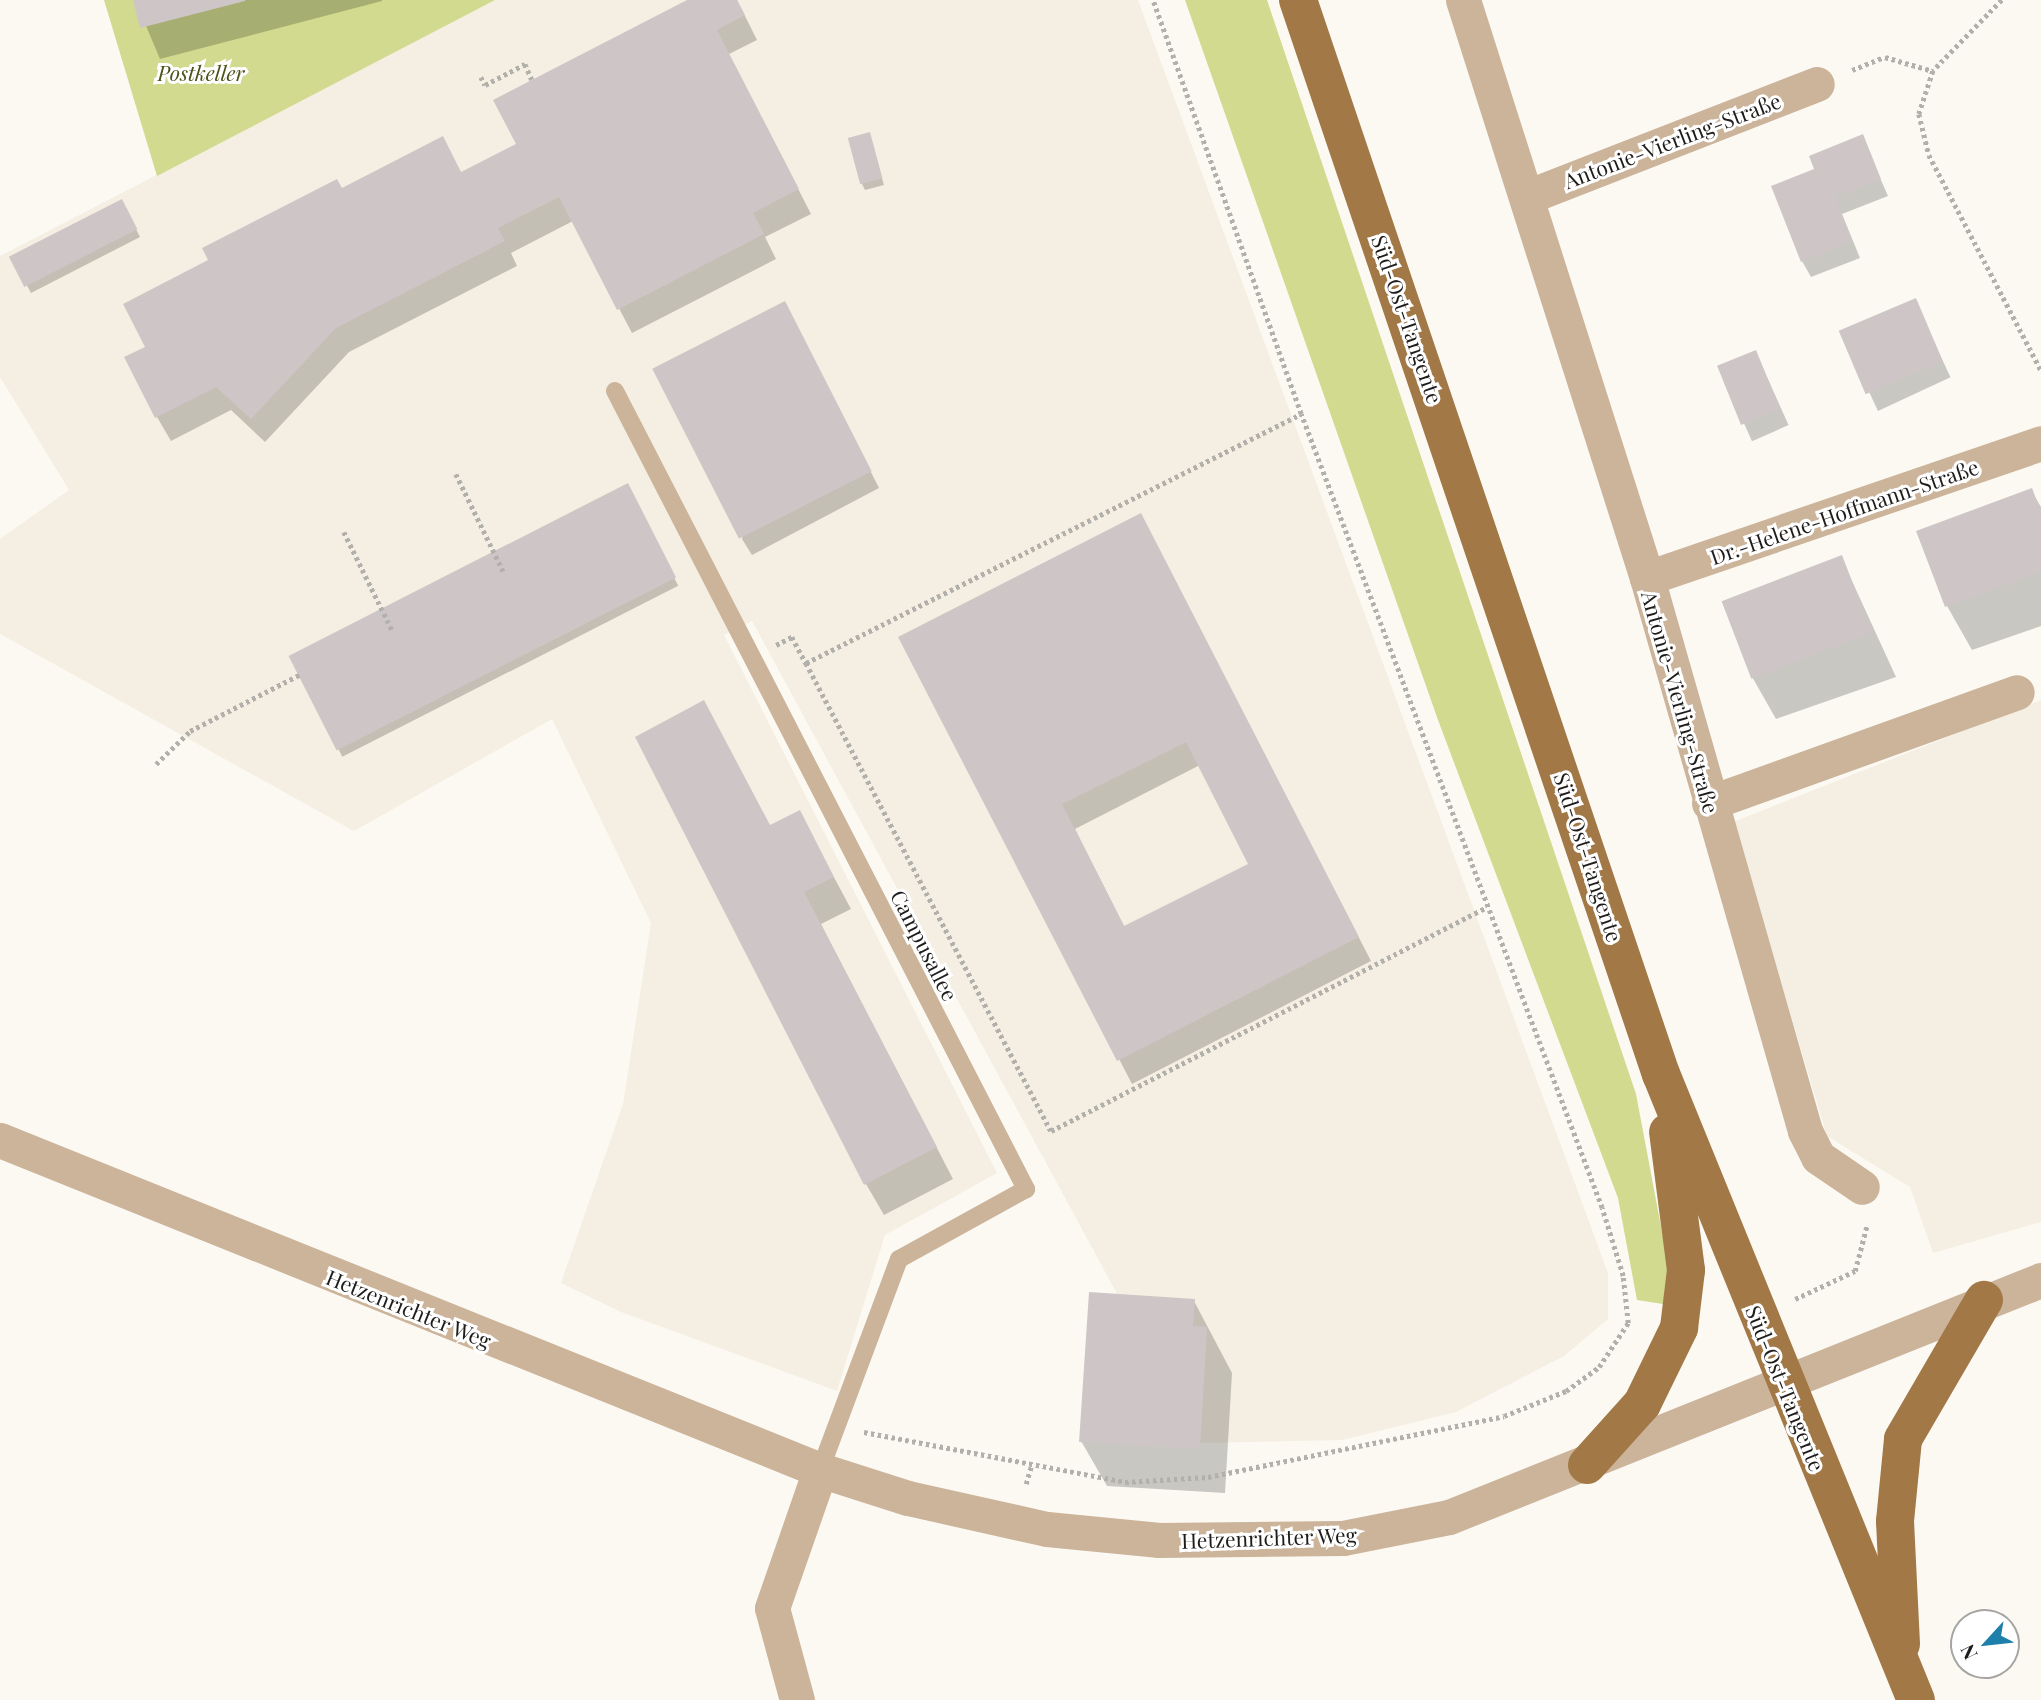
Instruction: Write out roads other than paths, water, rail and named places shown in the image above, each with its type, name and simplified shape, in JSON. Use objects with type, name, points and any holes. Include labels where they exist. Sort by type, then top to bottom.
[{"type":"main road","name":"Süd-Ost-Tangente","points":[[1298,0],[1661,1074],[1783,1385],[1909,1685]]},
{"type":"main road","points":[[1587,1465],[1642,1404],[1679,1328],[1686,1270],[1661,1074]]},
{"type":"main road","points":[[1909,1685],[1895,1521],[1903,1439],[1984,1300]]},
{"type":"street","name":"Antonie-Vierling-Straße","points":[[1463,0],[1647,578],[1709,803],[1805,1131],[1818,1157],[1862,1186]]},
{"type":"street","name":"Antonie-Vierling-Straße","points":[[1527,197],[1817,84]]},
{"type":"street","name":"Dr.-Helene-Hoffmann-Straße","points":[[1647,578],[2041,443]]},
{"type":"street","points":[[1709,803],[2017,692]]},
{"type":"street","name":"Hetzenrichter Weg","points":[[0,1140],[820,1470],[1047,1529],[1215,1540],[1343,1538],[1435,1520],[1587,1465],[1984,1300],[2041,1280]]},
{"type":"street","points":[[797,1700],[772,1608],[820,1470]]},
{"type":"lane","name":"Campusallee","points":[[615,391],[1026,1189],[899,1258],[820,1470]]},
{"type":"park label","name":"Postkeller","points":[[201,72]]}]
